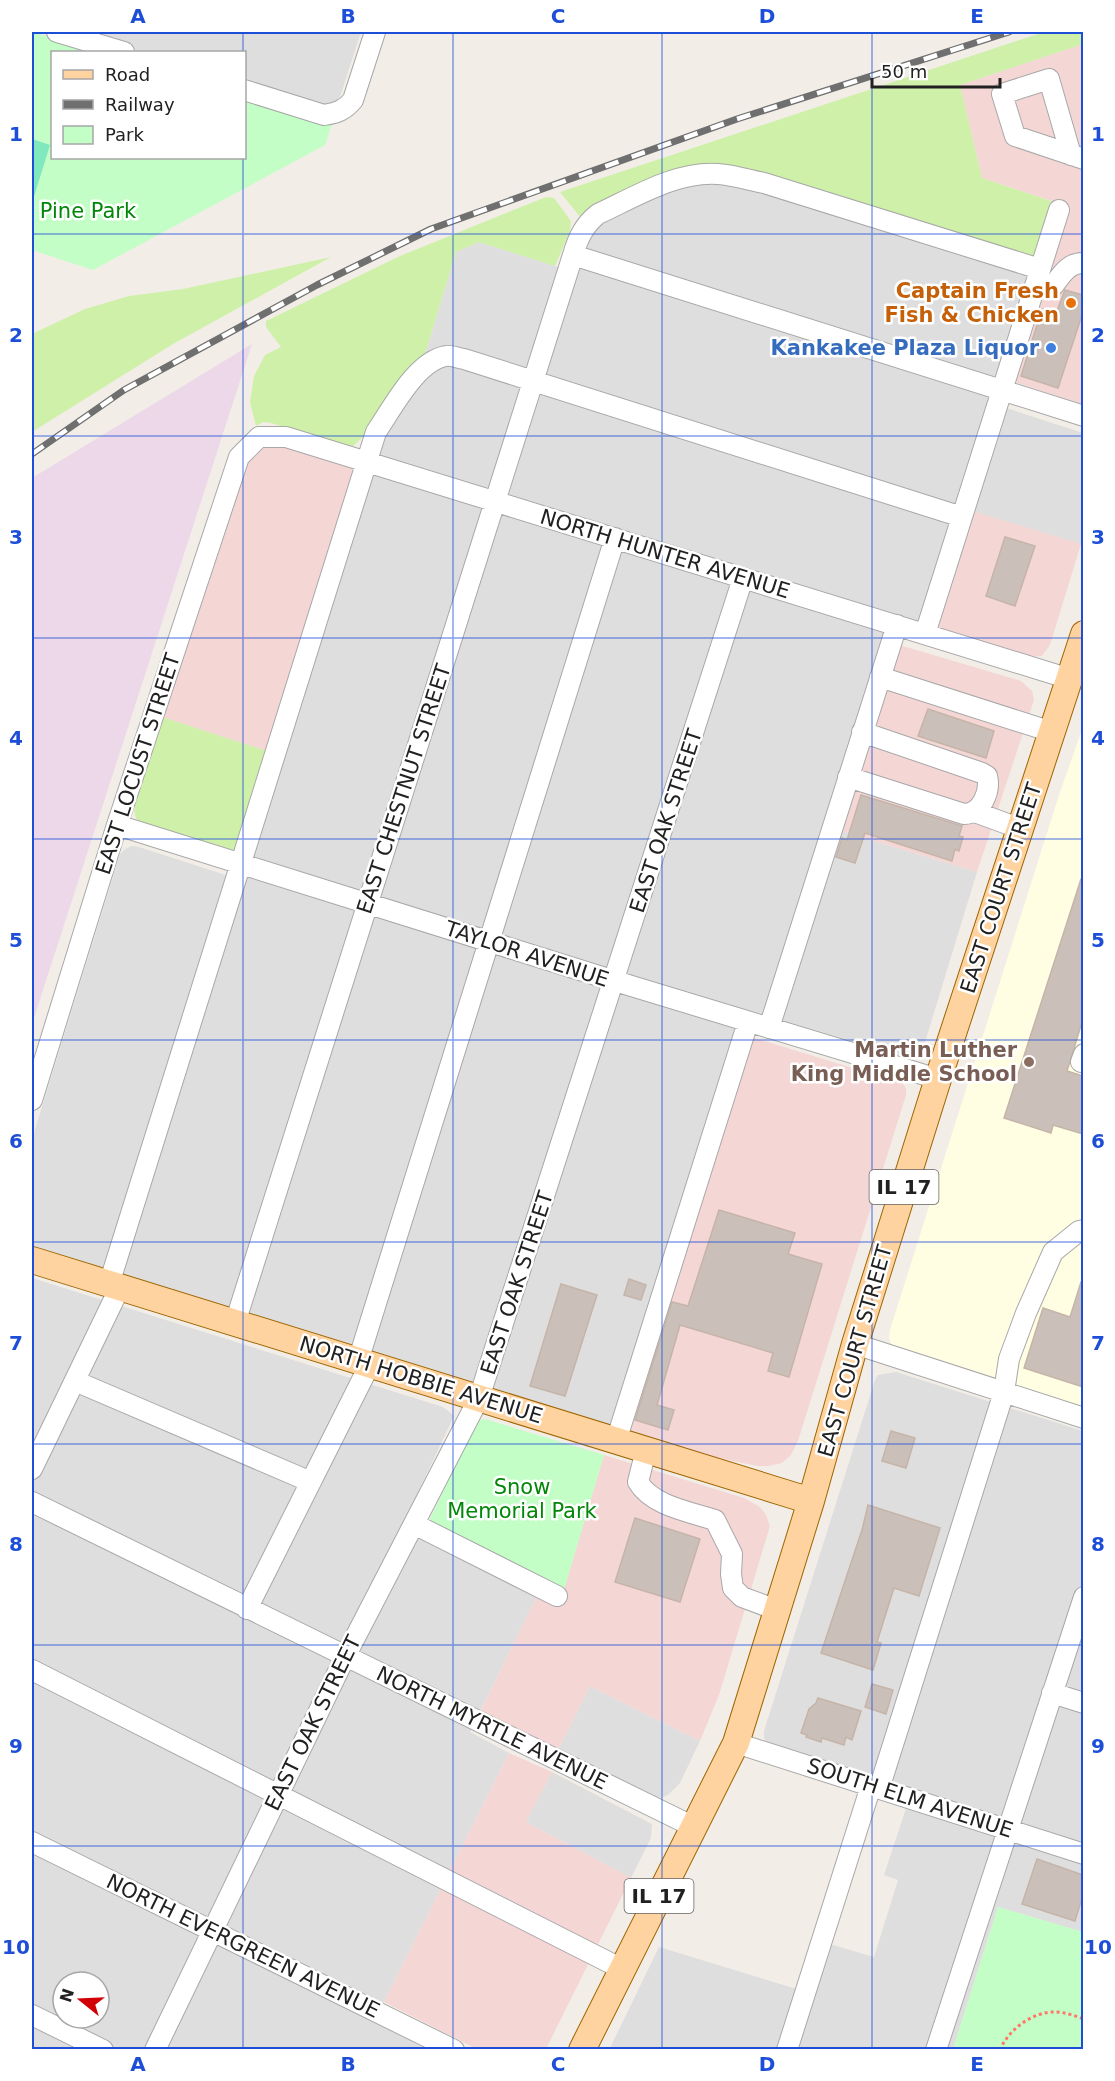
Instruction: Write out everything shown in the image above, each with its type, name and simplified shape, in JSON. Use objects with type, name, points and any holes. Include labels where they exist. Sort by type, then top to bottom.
[{"type":"main road","name":"EAST COURT STREET","points":[[582,2049],[736,1743],[811,1501],[855,1344],[938,1079],[1083,634]]},
{"type":"main road","name":"NORTH HOBBIE AVENUE","points":[[32,1260],[811,1501]]},
{"type":"street","points":[[57,32],[121,51]]},
{"type":"street","points":[[246,91],[324,115],[336,113],[347,108],[353,100],[375,32]]},
{"type":"street","name":"EAST CHESTNUT STREET","points":[[235,1323],[578,237],[588,222],[598,214],[677,178],[698,174],[719,174],[764,183],[1040,269]]},
{"type":"street","points":[[925,634],[1059,210]]},
{"type":"street","points":[[573,255],[1083,416]]},
{"type":"street","points":[[1054,285],[1066,269],[1078,262],[1083,263]]},
{"type":"street","points":[[32,1469],[75,1381],[114,1285],[240,863],[376,432],[415,376],[434,360],[448,355],[534,380],[962,517]]},
{"type":"street","name":"NORTH HUNTER AVENUE","points":[[259,437],[286,437],[1070,679]]},
{"type":"street","name":"EAST LOCUST STREET","points":[[32,1100],[117,825],[239,457],[259,437]]},
{"type":"street","points":[[247,1609],[311,1482],[364,1363],[489,941],[615,538]]},
{"type":"street","name":"EAST OAK STREET","points":[[155,2049],[345,1657],[479,1398],[743,578]]},
{"type":"street","points":[[769,1028],[897,625]]},
{"type":"street","points":[[880,677],[1052,732]]},
{"type":"street","points":[[848,777],[964,814],[975,812],[980,808],[986,789],[987,776],[973,769],[913,751],[862,732]]},
{"type":"street","points":[[975,812],[1021,829]]},
{"type":"street","name":"TAYLOR AVENUE","points":[[117,825],[615,981],[938,1079]]},
{"type":"street","points":[[616,1441],[748,1022]]},
{"type":"street","points":[[787,2049],[1004,1392],[1009,1359],[1053,1252],[1083,1230]]},
{"type":"street","points":[[855,1344],[1083,1418]]},
{"type":"street","points":[[75,1381],[311,1482]]},
{"type":"street","points":[[646,1450],[638,1482],[643,1491],[661,1502],[715,1520],[732,1554],[733,1588],[742,1597],[777,1610]]},
{"type":"street","name":"NORTH MYRTLE AVENUE","points":[[32,1502],[694,1827]]},
{"type":"street","points":[[414,1524],[557,1596]]},
{"type":"street","points":[[936,2049],[1083,1597]]},
{"type":"street","points":[[32,1670],[622,1969]]},
{"type":"street","points":[[1052,1693],[1083,1704]]},
{"type":"street","name":"SOUTH ELM AVENUE","points":[[736,1743],[1083,1854]]},
{"type":"street","name":"NORTH EVERGREEN AVENUE","points":[[32,1842],[454,2049]]},
{"type":"street","points":[[32,2015],[103,2049]]},
{"type":"path","points":[[1000,2049],[1012,2030],[1041,2014],[1054,2012],[1083,2019]]},
{"type":"shaded area","points":[[66,32],[361,32],[337,106],[328,110],[246,87],[246,51],[131,51]]},
{"type":"shaded area","points":[[1083,44],[1083,404],[1011,381],[1067,206],[982,178],[960,85]]},
{"type":"shaded area","points":[[689,181],[744,185],[1029,272],[991,403],[1083,433],[1084,535],[1081,544],[959,508],[921,626],[896,618],[838,830],[977,872],[921,1050],[914,1056],[906,1057],[747,1010],[613,1429],[32,1250],[32,1139],[120,854],[132,846],[139,847],[241,880],[379,434],[417,381],[456,252],[479,242],[577,273],[588,235],[594,226]]},
{"type":"shaded area","points":[[252,344],[32,1024],[32,478]]},
{"type":"shaded area","points":[[268,446],[290,447],[359,470],[270,752],[162,717],[242,467],[257,449]]},
{"type":"shaded area","points":[[969,510],[1081,544],[1050,645],[1042,656],[1026,657],[932,628]]},
{"type":"shaded area","points":[[896,644],[1021,681],[1032,691],[1034,700],[977,872],[838,830]]},
{"type":"shaded area","name":"Martin Luther King Middle School","points":[[1083,727],[1083,1407],[895,1348],[889,1337],[1059,795]]},
{"type":"shaded area","points":[[748,1036],[902,1083],[906,1088],[906,1095],[798,1441],[791,1455],[782,1463],[769,1466],[757,1466],[699,1454],[623,1433]]},
{"type":"shaded area","points":[[32,1278],[443,1407],[454,1416],[403,1524],[538,1594],[470,1732],[509,1753],[374,2022],[427,2049],[32,2049]]},
{"type":"shaded area","points":[[896,1372],[1083,1431],[1083,1932],[998,1907],[953,2049],[609,2050],[659,1947],[810,1993],[826,1943],[874,1957],[898,1880],[884,1875],[912,1790],[768,1744],[764,1738],[764,1731],[875,1380],[878,1375]]},
{"type":"shaded area","points":[[604,1455],[744,1498],[760,1507],[770,1526],[719,1695],[700,1741],[590,1686],[558,1750],[480,1712],[538,1594],[563,1593]]},
{"type":"shaded area","points":[[590,1686],[700,1741],[680,1783],[668,1795],[661,1798],[649,1795],[558,1750]]},
{"type":"shaded area","points":[[509,1753],[552,1772],[526,1822],[631,1878],[546,2049],[477,2049],[384,2002]]},
{"type":"shaded area","points":[[552,1772],[652,1824],[651,1838],[631,1878],[526,1822]]},
{"type":"green space","name":"Pine Park","points":[[32,32],[98,51],[51,51],[51,159],[246,159],[246,97],[332,124],[325,145],[93,270],[32,250]]},
{"type":"green space","points":[[1044,32],[1083,32],[1083,44],[960,85],[982,178],[1054,202],[1033,264],[725,168],[581,218],[560,192]]},
{"type":"green space","points":[[32,139],[50,145],[32,203]]},
{"type":"green space","points":[[546,197],[554,198],[571,221],[570,231],[555,266],[479,242],[456,252],[422,364],[371,429],[351,448],[271,423],[263,422],[256,426],[250,402],[254,376],[265,355],[281,347],[266,327],[266,321],[400,256]]},
{"type":"green space","points":[[331,257],[173,344],[32,432],[32,334],[85,309],[129,296],[183,289]]},
{"type":"green space","points":[[162,717],[270,752],[237,853],[144,826],[136,818],[134,807],[136,796]]},
{"type":"green space","name":"Snow Memorial Park","points":[[485,1419],[604,1455],[563,1593],[427,1525],[478,1420]]},
{"type":"green space","points":[[998,1907],[1083,1932],[1083,2049],[953,2049]]},
{"type":"building","name":"Kankakee Plaza Liquor","points":[[1065,290],[1083,295],[1083,312],[1058,388],[1021,376],[1042,309],[1056,313]]},
{"type":"building","points":[[1005,537],[1035,546],[1015,606],[986,596]]},
{"type":"building","points":[[928,709],[994,731],[986,758],[918,736]]},
{"type":"building","points":[[861,795],[962,826],[959,836],[963,837],[959,851],[955,849],[952,861],[865,833],[855,863],[836,857],[842,838],[847,840]]},
{"type":"building","points":[[1081,879],[1083,879],[1083,1019],[1067,1071],[1083,1076],[1083,1134],[1053,1125],[1051,1133],[1004,1118]]},
{"type":"building","points":[[719,1210],[795,1233],[788,1254],[822,1264],[789,1377],[768,1371],[773,1353],[680,1325],[657,1405],[674,1410],[668,1430],[635,1420],[672,1302],[688,1306]]},
{"type":"building","points":[[629,1279],[646,1285],[641,1300],[624,1295]]},
{"type":"building","points":[[1081,1282],[1083,1283],[1083,1387],[1024,1368],[1043,1308],[1070,1317]]},
{"type":"building","points":[[561,1284],[597,1295],[565,1396],[530,1386]]},
{"type":"building","points":[[891,1431],[915,1438],[906,1468],[882,1461]]},
{"type":"building","points":[[868,1505],[940,1528],[919,1596],[894,1588],[877,1642],[881,1643],[873,1670],[821,1653],[862,1530]]},
{"type":"building","points":[[635,1518],[700,1539],[680,1602],[615,1582]]},
{"type":"building","points":[[872,1684],[893,1690],[886,1714],[865,1707]]},
{"type":"building","points":[[818,1698],[861,1711],[852,1740],[846,1737],[844,1745],[822,1738],[821,1742],[801,1733],[809,1709]]},
{"type":"building","points":[[1037,1859],[1083,1875],[1083,1895],[1075,1921],[1022,1904]]},
{"type":"railway","points":[[32,454],[124,390],[317,285],[431,229],[737,119],[1009,32]]},
{"type":"place","name":"Captain Fresh Fish & Chicken","points":[[1071,303]]},
{"type":"place","name":"Kankakee Plaza Liquor","points":[[1051,348]]},
{"type":"place","name":"Martin Luther King Middle School","points":[[1029,1062]]}]
